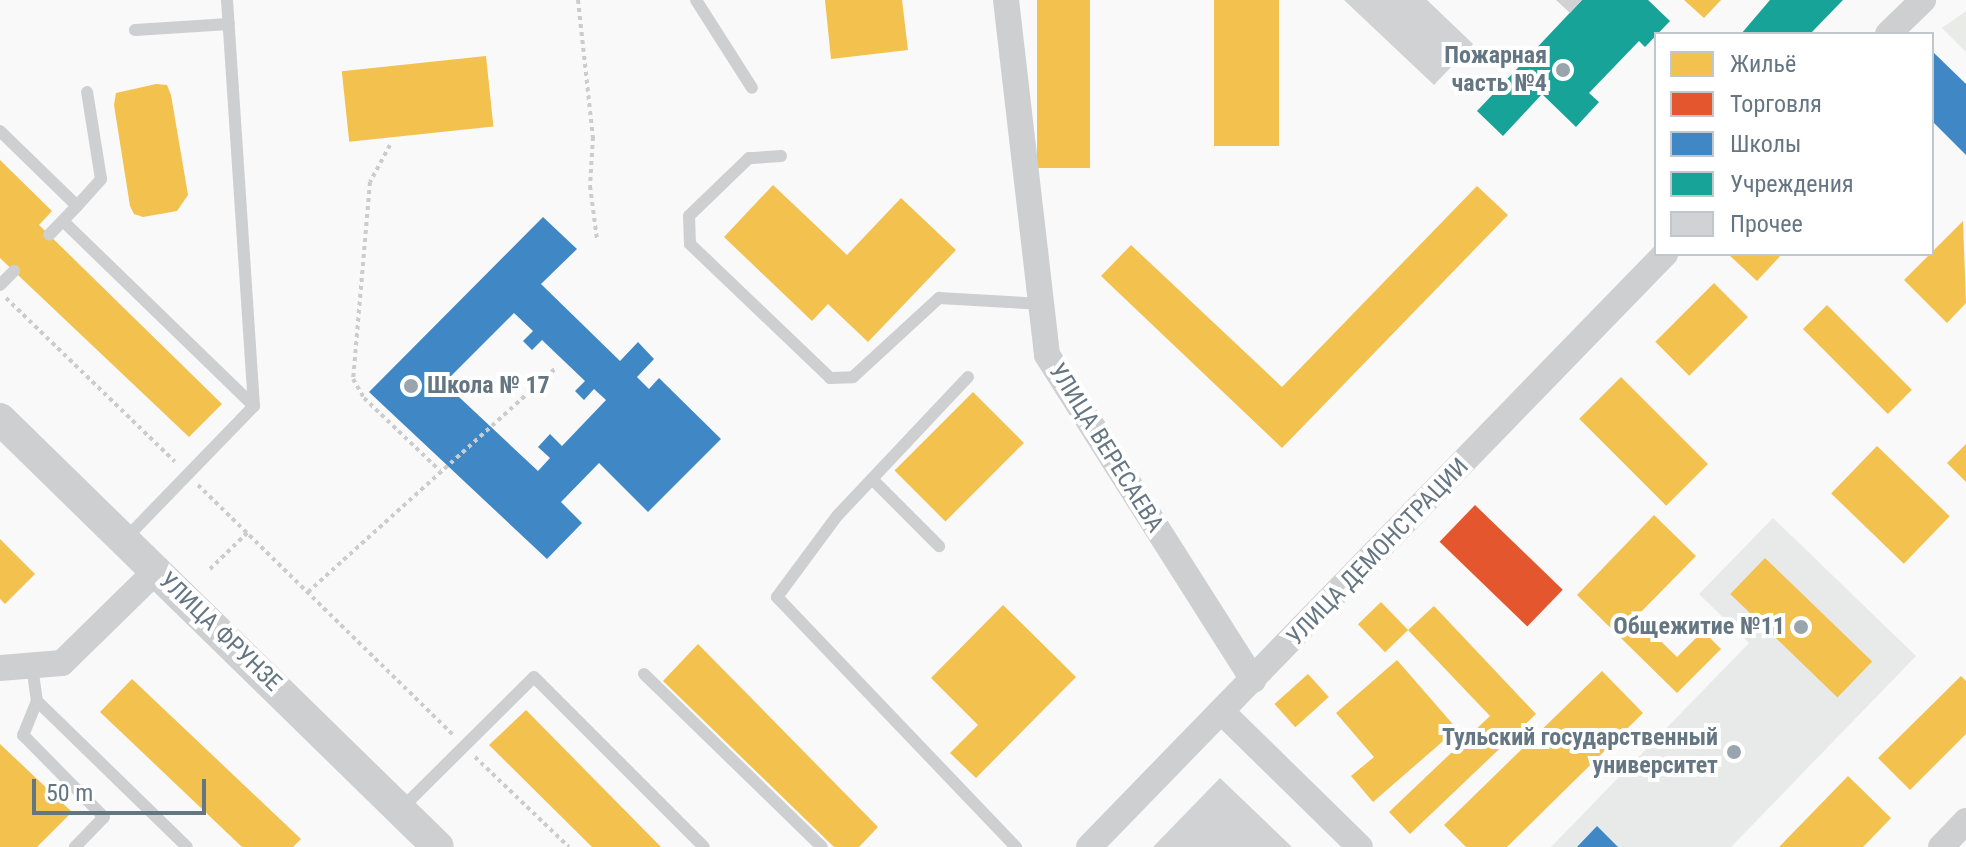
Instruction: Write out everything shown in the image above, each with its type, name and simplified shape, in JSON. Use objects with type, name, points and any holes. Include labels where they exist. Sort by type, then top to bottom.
[{"type":"street","name":"УЛИЦА ВЕРЕСАЕВА","points":[[1006,0],[1047,355],[1253,680]]},
{"type":"street","points":[[1890,32],[1923,0]]},
{"type":"street","name":"УЛИЦА ДЕМОНСТРАЦИИ","points":[[1089,847],[1663,256]]},
{"type":"street","name":"УЛИЦА ФРУНЗЕ","points":[[0,419],[438,847]]},
{"type":"street","points":[[0,668],[62,663],[156,571]]},
{"type":"street","points":[[1222,712],[1360,847]]},
{"type":"street","points":[[1941,847],[1966,821]]},
{"type":"lane","points":[[125,539],[254,406],[227,0]]},
{"type":"lane","points":[[696,0],[752,88]]},
{"type":"lane","points":[[135,30],[229,24]]},
{"type":"lane","points":[[49,235],[101,179],[87,92]]},
{"type":"lane","points":[[0,131],[77,206]]},
{"type":"lane","points":[[781,156],[749,158],[689,216],[690,244],[830,378],[853,377],[939,298],[1042,304]]},
{"type":"lane","points":[[63,221],[254,406]]},
{"type":"lane","points":[[0,285],[14,271]]},
{"type":"lane","points":[[968,377],[872,479],[777,597],[1016,847]]},
{"type":"lane","points":[[872,479],[939,546]]},
{"type":"lane","points":[[32,666],[37,701],[23,735],[104,817],[75,847]]},
{"type":"lane","points":[[644,674],[822,847]]},
{"type":"lane","points":[[400,810],[534,677],[704,847]]},
{"type":"lane","points":[[37,701],[187,847]]},
{"type":"path","points":[[578,0],[593,137],[590,186],[597,239]]},
{"type":"path","points":[[390,145],[370,182],[353,379],[364,398],[440,471]]},
{"type":"path","points":[[0,292],[569,847]]},
{"type":"path","points":[[308,592],[555,369]]},
{"type":"path","points":[[210,569],[247,533]]},
{"type":"shaded area","points":[[1966,11],[1966,52],[1942,28]]},
{"type":"shaded area","name":"Тульский государственный университет","points":[[1773,518],[1916,656],[1731,847],[1551,847],[1749,643],[1699,594]]},
{"type":"building: Жильё","points":[[825,0],[902,0],[908,50],[831,59]]},
{"type":"building: Жильё","points":[[1037,0],[1090,0],[1090,168],[1037,168]]},
{"type":"building: Жильё","points":[[1214,0],[1279,0],[1279,146],[1214,146]]},
{"type":"building: Жильё","points":[[1684,0],[1721,0],[1704,18]]},
{"type":"building: Жильё","points":[[486,56],[493,127],[349,142],[342,71]]},
{"type":"building: Жильё","points":[[156,84],[167,85],[171,95],[188,195],[177,211],[143,217],[134,214],[130,206],[114,105],[116,93]]},
{"type":"building: Жильё","points":[[0,160],[52,211],[39,225],[222,404],[189,437],[0,258]]},
{"type":"building: Жильё","points":[[773,185],[847,255],[901,198],[956,250],[868,342],[828,304],[812,321],[724,237]]},
{"type":"building: Жильё","points":[[1477,186],[1508,215],[1282,448],[1101,276],[1131,245],[1282,387]]},
{"type":"building: Жильё","points":[[1963,221],[1966,303],[1947,323],[1904,280],[1928,256],[1934,256],[1934,250]]},
{"type":"building: Жильё","points":[[1730,256],[1780,256],[1757,281]]},
{"type":"building: Жильё","points":[[1714,283],[1748,317],[1689,376],[1655,342]]},
{"type":"building: Жильё","points":[[1827,305],[1912,390],[1888,414],[1803,329]]},
{"type":"building: Жильё","points":[[1621,377],[1708,464],[1666,506],[1579,419]]},
{"type":"building: Жильё","points":[[973,392],[1024,443],[945,521],[895,470]]},
{"type":"building: Жильё","points":[[1966,444],[1966,482],[1947,463]]},
{"type":"building: Жильё","points":[[1877,446],[1950,516],[1904,564],[1831,493]]},
{"type":"building: Жильё","points":[[1654,515],[1696,556],[1636,617],[1677,657],[1703,631],[1721,649],[1677,693],[1577,595]]},
{"type":"building: Жильё","points":[[0,539],[35,574],[5,604],[0,599]]},
{"type":"building: Жильё","name":"Общежитие №11","points":[[1765,558],[1872,662],[1837,697],[1730,594]]},
{"type":"building: Жильё","points":[[1381,602],[1408,630],[1385,652],[1358,624]]},
{"type":"building: Жильё","points":[[1003,605],[1076,677],[976,778],[950,753],[978,725],[931,678]]},
{"type":"building: Жильё","points":[[1434,606],[1536,714],[1410,834],[1389,812],[1490,716],[1408,630]]},
{"type":"building: Жильё","points":[[698,644],[878,827],[859,847],[834,847],[663,681]]},
{"type":"building: Жильё","points":[[1397,660],[1457,729],[1373,802],[1351,776],[1374,757],[1336,713]]},
{"type":"building: Жильё","points":[[1602,671],[1643,713],[1507,847],[1466,847],[1444,825]]},
{"type":"building: Жильё","points":[[1308,674],[1329,697],[1295,727],[1275,704]]},
{"type":"building: Жильё","points":[[1961,676],[1966,681],[1966,734],[1910,790],[1878,758]]},
{"type":"building: Жильё","points":[[132,679],[301,839],[293,847],[242,847],[100,712]]},
{"type":"building: Жильё","points":[[526,710],[661,847],[592,847],[489,745]]},
{"type":"building: Жильё","points":[[0,744],[72,812],[37,847],[0,847]]},
{"type":"building: Жильё","points":[[1848,776],[1891,818],[1863,847],[1779,847]]},
{"type":"building: Торговля","points":[[1475,505],[1563,590],[1527,626],[1440,542]]},
{"type":"building: Школы","points":[[1934,53],[1966,84],[1966,155],[1934,123]]},
{"type":"building: Школы","name":"Школа № 17","points":[[543,217],[577,249],[541,284],[620,361],[638,342],[654,359],[637,377],[649,389],[659,378],[721,439],[648,512],[599,463],[561,502],[582,523],[547,559],[369,392]],"holes":[[[514,313],[533,331],[523,341],[532,350],[542,340],[585,381],[575,391],[584,400],[594,389],[606,400],[562,446],[550,434],[538,447],[550,458],[538,471],[444,383]]]},
{"type":"building: Школы","points":[[1597,826],[1618,847],[1577,847]]},
{"type":"building: Учреждения","name":"Пожарная часть №4","points":[[1582,0],[1648,0],[1670,21],[1659,32],[1654,32],[1654,38],[1645,47],[1639,41],[1589,93],[1599,102],[1576,127],[1542,94],[1503,136],[1477,111]]},
{"type":"building: Учреждения","points":[[1770,0],[1843,0],[1812,32],[1743,32]]},
{"type":"building: Прочее","points":[[1344,0],[1427,0],[1473,44],[1434,85]]},
{"type":"building: Прочее","points":[[1556,0],[1582,0],[1570,13]]},
{"type":"building: Прочее","points":[[1220,778],[1292,847],[1153,847]]},
{"type":"place","name":"Пожарная часть №4","points":[[1563,70]]},
{"type":"place","name":"Школа № 17","points":[[411,386]]},
{"type":"place","name":"Общежитие №11","points":[[1801,627]]},
{"type":"place","name":"Тульский государственный университет","points":[[1734,752]]}]
